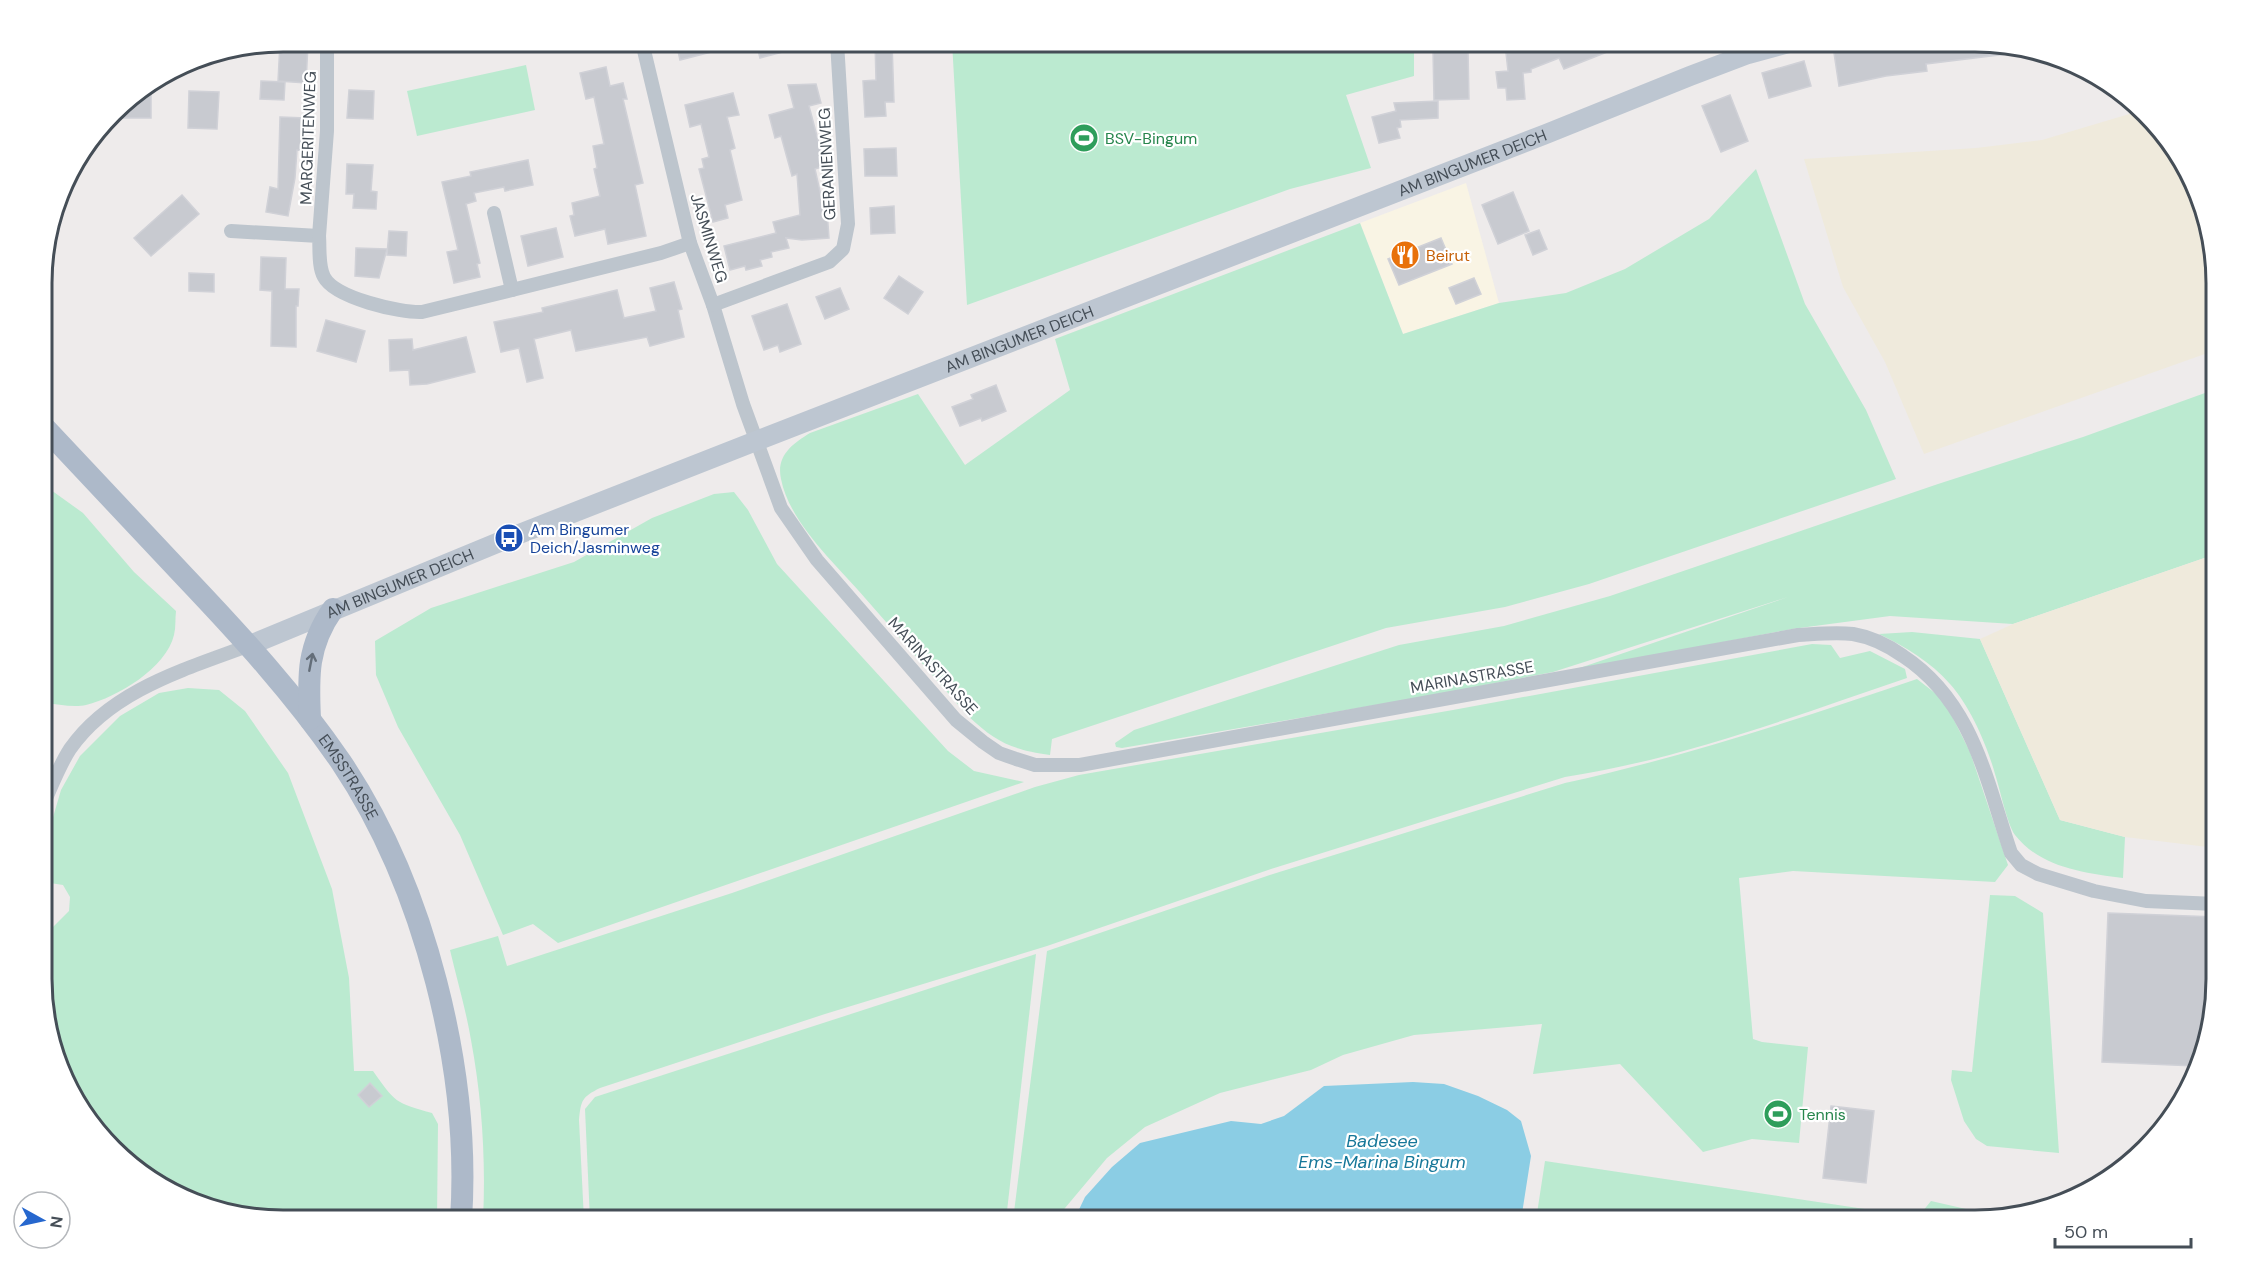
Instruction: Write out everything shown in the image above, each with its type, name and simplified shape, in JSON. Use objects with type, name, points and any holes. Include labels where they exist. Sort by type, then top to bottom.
[{"type":"main road","name":"AM BINGUMER DEICH","points":[[250,645],[333,609],[756,441],[1690,76],[1757,52]]},
{"type":"main road","name":"EMSSTRASSE","points":[[52,435],[250,645],[310,719],[342,764],[383,839],[408,896],[429,957],[448,1034],[458,1098],[462,1152],[461,1210]]},
{"type":"main road","points":[[310,719],[309,665],[318,634],[333,609]]},
{"type":"street","name":"MARGERITENWEG","points":[[327,52],[327,131],[319,236],[324,277],[334,289],[390,308],[410,313],[422,312],[661,253],[690,243]]},
{"type":"street","name":"JASMINWEG","points":[[644,52],[690,243],[713,305],[756,441]]},
{"type":"street","name":"GERANIENWEG","points":[[713,305],[829,262],[843,249],[848,224],[838,52]]},
{"type":"street","points":[[494,213],[512,290]]},
{"type":"street","points":[[231,231],[319,236]]},
{"type":"street","name":"MARINASTRASSE","points":[[756,441],[780,508],[817,560],[956,720],[991,748],[1016,759],[1035,765],[1080,765],[1798,635],[1856,634],[1888,646],[1928,674],[1946,693],[1975,743],[2011,853],[2021,865],[2038,874],[2094,891],[2146,901],[2206,904]]},
{"type":"street","points":[[52,786],[70,749],[93,723],[127,697],[157,680],[250,645]]},
{"type":"shaded area","points":[[1466,183],[1499,303],[1403,334],[1360,223]]},
{"type":"green space","name":"BSV-Bingum","points":[[953,52],[1414,52],[1414,76],[1346,95],[1371,168],[1290,189],[967,305]]},
{"type":"green space","points":[[526,65],[535,110],[417,136],[407,91]]},
{"type":"green space","points":[[1756,169],[1805,304],[1866,410],[1896,479],[1589,584],[1505,607],[1386,628],[1052,739],[1050,755],[1025,750],[996,739],[968,716],[816,543],[804,528],[786,496],[781,479],[781,464],[787,451],[797,442],[810,433],[918,394],[965,465],[1070,390],[1055,339],[1360,223],[1403,334],[1499,303],[1566,293],[1625,269],[1709,219]]},
{"type":"green space","points":[[2206,393],[2206,557],[2013,624],[1890,616],[1792,629],[1562,674],[1788,597],[1553,672],[1429,696],[1122,748],[1116,747],[1115,743],[1134,730],[1399,645],[1504,626],[1610,596],[2083,437]]},
{"type":"green space","points":[[52,491],[83,513],[134,572],[176,611],[175,632],[169,647],[151,670],[126,688],[99,701],[71,706],[52,704]]},
{"type":"green space","points":[[734,492],[748,510],[777,564],[948,751],[974,771],[1024,782],[558,943],[533,924],[503,935],[460,835],[398,727],[376,675],[375,641],[431,608],[574,562],[652,518],[714,494]]},
{"type":"green space","points":[[1912,632],[1980,639],[2060,820],[2125,837],[2123,878],[2079,871],[2051,862],[2026,846],[2015,835],[2006,815],[1987,751],[1964,703],[1950,684],[1926,662],[1879,634]]},
{"type":"green space","points":[[1812,644],[1831,645],[1840,658],[1870,651],[1905,669],[1907,678],[1695,748],[1565,777],[1271,869],[1047,946],[825,1014],[600,1088],[589,1094],[582,1103],[579,1120],[584,1210],[483,1210],[483,1152],[478,1085],[469,1029],[450,950],[498,936],[507,966],[732,893],[1035,787],[1079,775],[1453,710]]},
{"type":"green space","points":[[1917,679],[1944,700],[1970,752],[2008,865],[1995,882],[1793,871],[1739,878],[1753,1039],[1808,1047],[1799,1143],[1752,1139],[1703,1152],[1620,1064],[1533,1074],[1542,1024],[1414,1035],[1343,1055],[1311,1070],[1220,1093],[1145,1127],[1107,1158],[1063,1210],[1014,1210],[1047,951],[1273,874],[1565,783],[1654,761]]},
{"type":"green space","points":[[188,688],[219,690],[245,711],[288,773],[332,889],[349,978],[354,1071],[373,1071],[397,1100],[410,1107],[432,1113],[438,1124],[437,1210],[254,1208],[224,1202],[195,1192],[155,1171],[120,1142],[91,1107],[76,1080],[60,1038],[54,1008],[52,928],[69,911],[70,897],[63,885],[52,883],[52,821],[61,790],[80,756],[120,716],[159,693]]},
{"type":"green space","points":[[1990,895],[2015,896],[2043,913],[2059,1153],[1987,1146],[1976,1139],[1964,1121],[1951,1080],[1952,1070],[1972,1072]]},
{"type":"green space","points":[[1036,954],[1007,1210],[590,1210],[585,1109],[595,1097]]},
{"type":"green space","points":[[1545,1161],[1871,1210],[1538,1210]]},
{"type":"green space","points":[[1931,1201],[1970,1210],[1924,1210]]},
{"type":"sand","points":[[2132,113],[2159,143],[2183,182],[2199,224],[2206,269],[2206,354],[1924,454],[1885,362],[1843,287],[1804,159],[1976,148],[2042,140]]},
{"type":"sand","points":[[2206,557],[2206,847],[2125,837],[2060,820],[1980,639],[2013,624]]},
{"type":"water","name":"Badesee Ems-Marina Bingum","points":[[1413,1082],[1444,1084],[1478,1096],[1507,1110],[1521,1121],[1531,1156],[1523,1210],[1079,1210],[1085,1197],[1112,1167],[1140,1143],[1231,1121],[1261,1124],[1284,1116],[1324,1086]]},
{"type":"building","points":[[280,52],[308,52],[306,83],[278,81]]},
{"type":"building","points":[[678,52],[711,52],[680,60]]},
{"type":"building","points":[[758,52],[783,52],[760,58]]},
{"type":"building","points":[[875,52],[892,52],[894,102],[885,102],[886,116],[865,117],[863,81],[876,80]]},
{"type":"building","points":[[1433,52],[1468,52],[1469,99],[1434,100]]},
{"type":"building","points":[[1607,52],[1564,69],[1559,58],[1531,69],[1531,72],[1523,73],[1525,99],[1507,100],[1506,88],[1498,88],[1496,72],[1508,71],[1506,53]]},
{"type":"building","points":[[1975,52],[2006,54],[1926,64],[1927,71],[1886,76],[1839,86],[1834,53]]},
{"type":"building","points":[[1804,61],[1811,86],[1769,98],[1762,73]]},
{"type":"building","points":[[606,67],[610,86],[623,83],[627,99],[623,99],[643,183],[635,185],[646,236],[608,244],[605,229],[575,236],[570,216],[574,215],[572,203],[600,196],[594,169],[597,168],[593,146],[604,144],[594,97],[586,99],[580,73]]},
{"type":"building","points":[[261,81],[285,82],[284,100],[260,99]]},
{"type":"building","points":[[816,84],[821,103],[809,106],[825,166],[815,169],[821,196],[826,196],[829,238],[802,240],[786,238],[789,248],[771,252],[772,257],[760,260],[762,266],[746,270],[745,266],[730,270],[724,246],[776,233],[773,222],[800,215],[797,174],[792,176],[781,136],[775,138],[769,115],[794,108],[788,85]]},
{"type":"building","points":[[349,90],[374,91],[373,119],[347,118]]},
{"type":"building","points":[[189,91],[219,92],[217,129],[188,128]]},
{"type":"building","points":[[733,93],[739,115],[727,117],[735,148],[730,150],[742,200],[725,205],[728,218],[713,222],[699,169],[704,168],[702,159],[709,157],[701,124],[690,127],[685,105]]},
{"type":"building","points":[[150,95],[151,118],[122,118]]},
{"type":"building","points":[[1730,95],[1748,141],[1721,152],[1702,106]]},
{"type":"building","points":[[1438,101],[1438,118],[1400,120],[1401,127],[1397,128],[1400,138],[1379,143],[1372,117],[1396,111],[1394,103]]},
{"type":"building","points":[[280,117],[306,118],[304,151],[297,150],[295,178],[288,216],[266,212],[270,187],[278,189]]},
{"type":"building","points":[[896,148],[897,176],[865,176],[864,149]]},
{"type":"building","points":[[528,160],[533,185],[505,191],[504,187],[474,193],[476,201],[466,204],[480,263],[477,264],[480,277],[454,283],[447,252],[458,250],[442,182],[471,176],[470,172]]},
{"type":"building","points":[[347,164],[373,165],[371,191],[377,192],[376,209],[353,208],[354,194],[346,194]]},
{"type":"building","points":[[1513,192],[1529,231],[1498,244],[1482,205]]},
{"type":"building","points":[[182,195],[199,214],[151,256],[134,238]]},
{"type":"building","points":[[894,206],[895,233],[871,234],[870,208]]},
{"type":"building","points":[[556,228],[563,257],[528,266],[521,236]]},
{"type":"building","points":[[1539,230],[1547,249],[1533,255],[1525,235]]},
{"type":"building","points":[[389,231],[407,232],[406,256],[387,255]]},
{"type":"building","points":[[1441,238],[1452,264],[1399,285],[1388,259]]},
{"type":"building","points":[[356,248],[387,249],[379,278],[355,276]]},
{"type":"building","points":[[261,257],[286,258],[285,289],[299,289],[298,306],[296,306],[296,347],[271,346],[272,291],[260,290]]},
{"type":"building","points":[[189,273],[214,274],[214,292],[189,291]]},
{"type":"building","points":[[899,276],[923,292],[908,314],[884,298]]},
{"type":"building","points":[[1474,278],[1481,294],[1456,304],[1449,288]]},
{"type":"building","points":[[674,282],[682,309],[678,310],[684,337],[650,346],[647,337],[576,351],[571,330],[534,339],[543,378],[527,382],[519,348],[501,352],[494,322],[543,312],[542,308],[617,290],[624,318],[656,311],[650,288]]},
{"type":"building","points":[[840,288],[849,309],[825,319],[816,297]]},
{"type":"building","points":[[787,304],[801,344],[780,352],[778,345],[764,350],[752,316]]},
{"type":"building","points":[[326,320],[365,331],[356,362],[317,351]]},
{"type":"building","points":[[466,337],[475,372],[427,384],[410,385],[409,370],[390,371],[389,340],[412,339],[413,350]]},
{"type":"building","points":[[996,385],[1006,411],[982,421],[981,418],[960,426],[952,407],[973,399],[971,395]]},
{"type":"building","points":[[2108,913],[2206,917],[2205,1008],[2199,1038],[2189,1066],[2102,1062]]},
{"type":"building","points":[[370,1083],[382,1096],[369,1107],[358,1095]]},
{"type":"building","points":[[1831,1106],[1874,1111],[1866,1183],[1823,1178]]},
{"type":"place","name":"BSV-Bingum","points":[[1084,138]]},
{"type":"place","name":"Beirut","points":[[1405,255]]},
{"type":"place","name":"Am Bingumer Deich/Jasminweg","points":[[509,538]]},
{"type":"place","name":"Tennis","points":[[1778,1114]]}]
